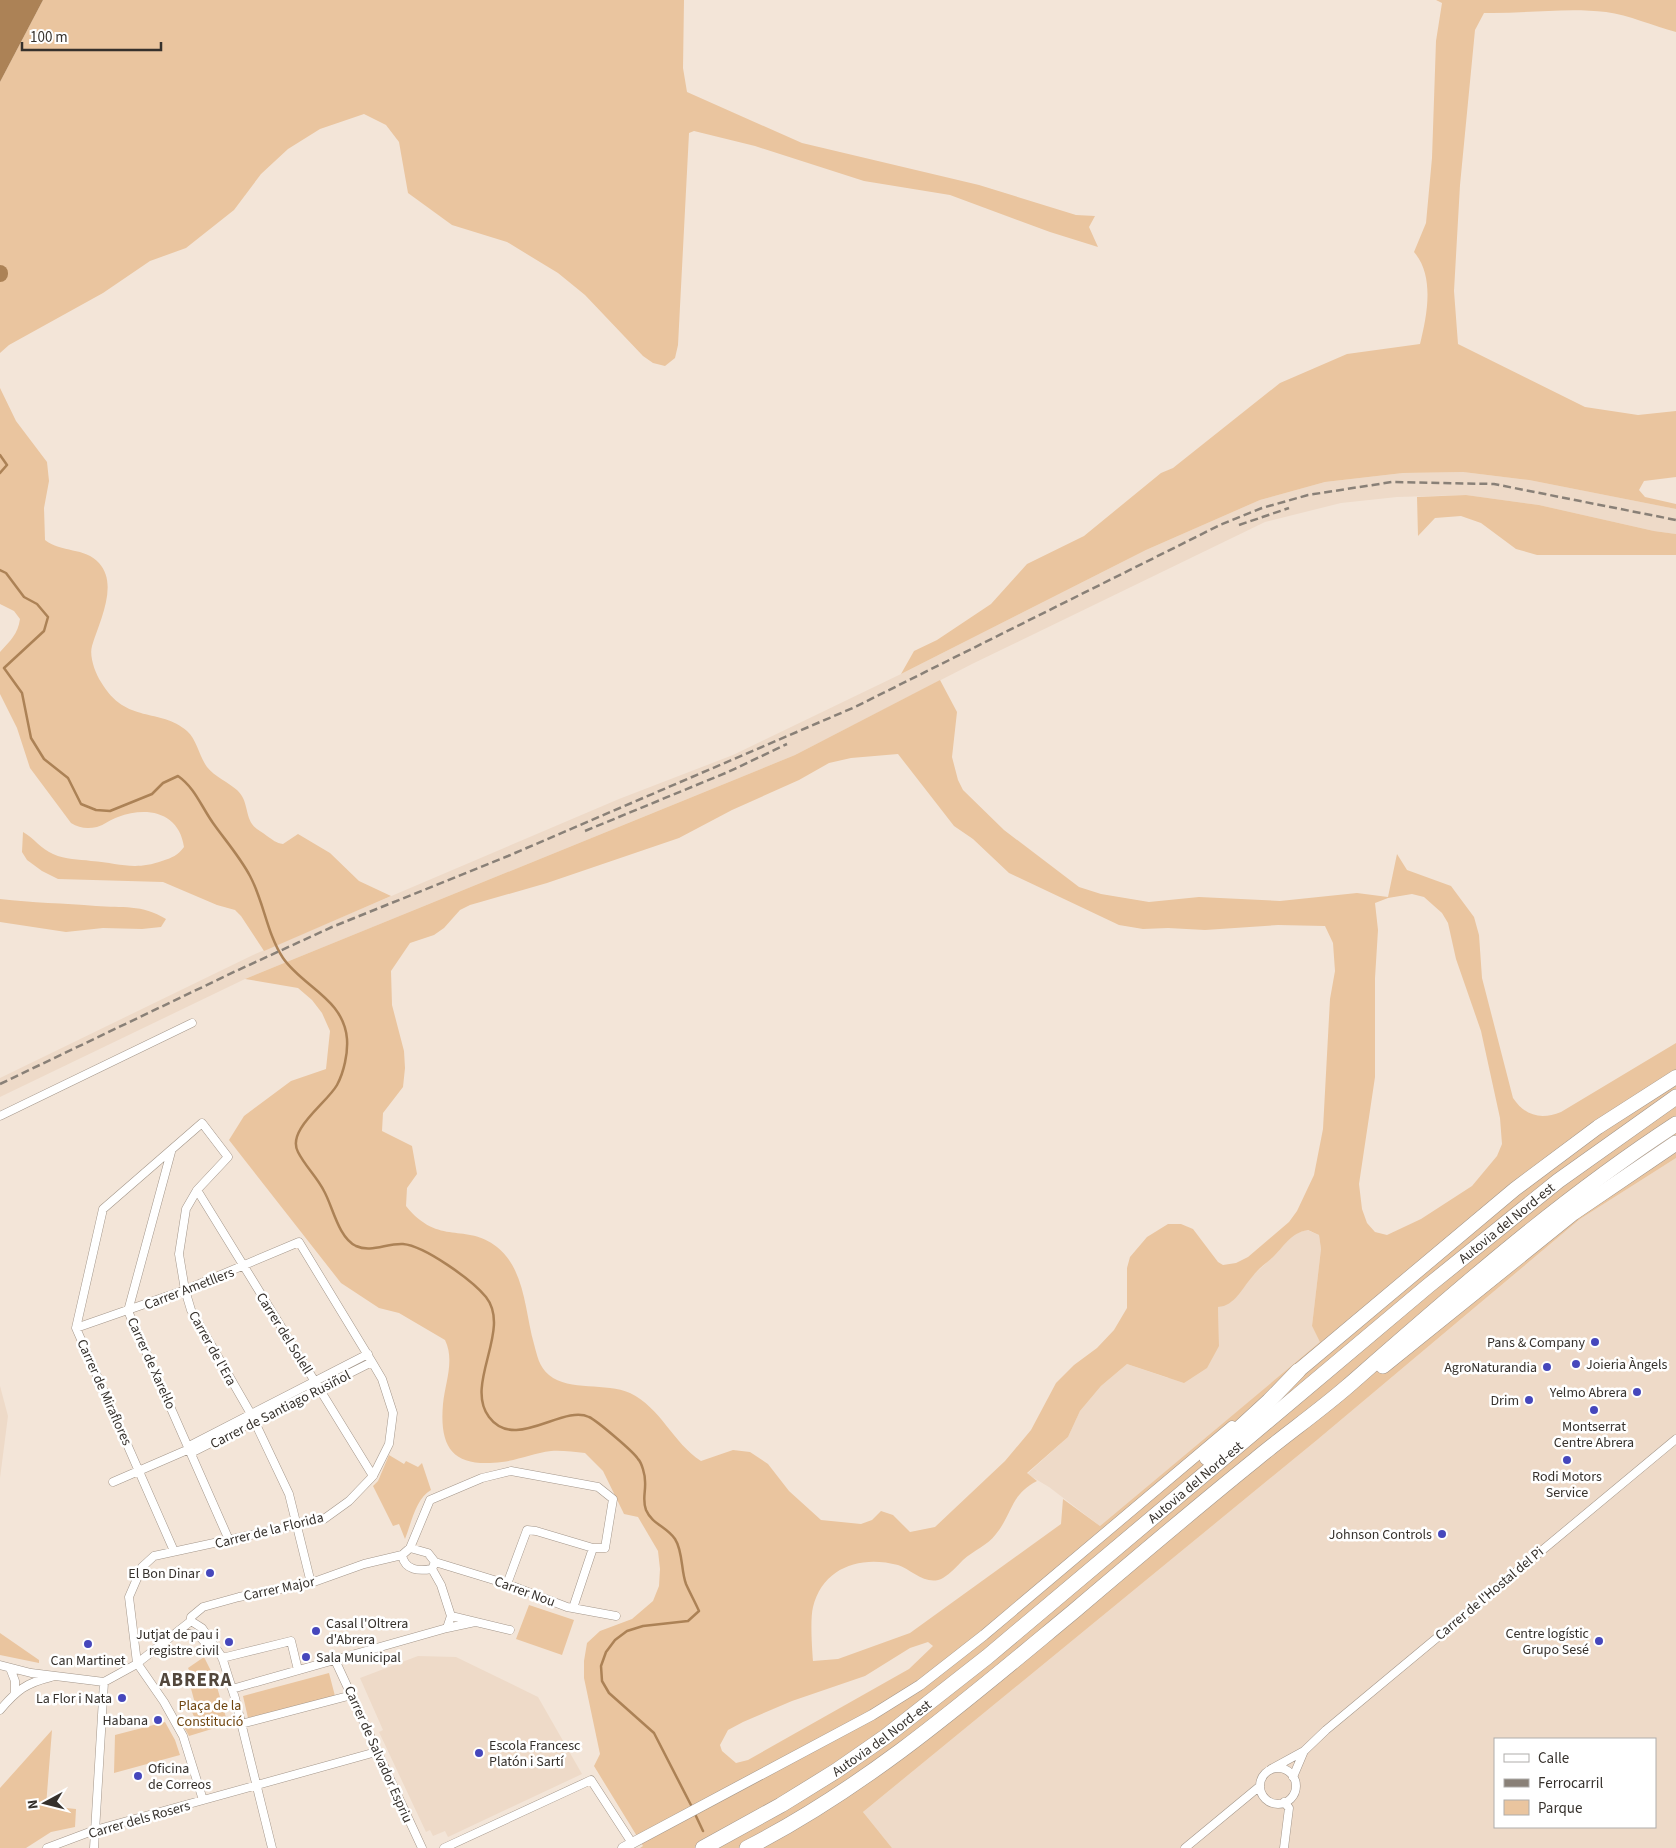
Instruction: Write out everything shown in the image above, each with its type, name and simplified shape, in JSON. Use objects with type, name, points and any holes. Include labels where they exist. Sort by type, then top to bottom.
[{"type":"highway","points":[[1084,1574],[1170,1488],[1214,1451],[1298,1371],[1515,1189],[1598,1127],[1676,1077]]},
{"type":"highway","name":"Autovia del Nord-est","points":[[703,1848],[781,1805],[836,1771],[885,1736],[988,1656],[1443,1273],[1558,1181],[1676,1097]]},
{"type":"highway","name":"Autovia del Nord-est","points":[[747,1848],[830,1801],[889,1761],[944,1719],[1254,1460],[1346,1387],[1417,1324],[1589,1183],[1676,1124]]},
{"type":"highway","points":[[1346,1387],[1377,1372],[1573,1213],[1676,1143]]},
{"type":"highway","points":[[1641,1168],[1676,1151]]},
{"type":"highway","points":[[768,1848],[803,1825],[830,1801]]},
{"type":"street","points":[[0,1116],[192,1023]]},
{"type":"street","name":"Carrer de Miraflores","points":[[174,1551],[76,1328],[103,1209],[202,1123]]},
{"type":"street","name":"Carrer de l'Era","points":[[202,1123],[228,1157],[197,1190],[186,1209],[179,1254],[186,1290],[191,1310],[251,1414],[289,1494],[311,1583]]},
{"type":"street","name":"Carrer de Xarel·lo","points":[[171,1151],[128,1311],[229,1540]]},
{"type":"street","name":"Carrer del Solell","points":[[197,1190],[373,1476]]},
{"type":"street","name":"Carrer Ametllers","points":[[76,1328],[186,1290],[299,1242]]},
{"type":"street","name":"Carrer de la Florida","points":[[137,1663],[129,1597],[142,1567],[154,1556],[324,1519],[349,1501],[373,1476],[389,1444],[393,1413],[382,1379],[299,1242]]},
{"type":"street","name":"Carrer de Santiago Rusiñol","points":[[190,1450],[251,1414],[368,1354]]},
{"type":"street","name":"Carrer de Santiago Rusiñol","points":[[112,1482],[255,1422],[372,1362]]},
{"type":"street","points":[[444,1848],[591,1780],[628,1846],[872,1715],[920,1685],[984,1635],[1298,1371]]},
{"type":"street","name":"Carrer de l'Hostal del Pi","points":[[1271,1769],[1304,1751],[1326,1730],[1676,1439]]},
{"type":"street","points":[[434,1566],[420,1571],[410,1568],[403,1562],[402,1555],[410,1548],[430,1500],[482,1478],[511,1471],[598,1487],[613,1499],[605,1548],[593,1548],[527,1530],[507,1584]]},
{"type":"street","points":[[410,1548],[428,1552],[451,1616],[447,1628]]},
{"type":"street","points":[[574,1608],[593,1548]]},
{"type":"street","name":"Carrer Major","points":[[104,1682],[137,1663],[191,1621],[191,1617],[203,1606],[311,1583],[364,1564],[402,1555]]},
{"type":"street","name":"Carrer Nou","points":[[434,1566],[507,1584],[574,1608],[616,1616]]},
{"type":"street","points":[[451,1616],[510,1630]]},
{"type":"street","points":[[191,1621],[192,1627],[208,1645],[227,1672]]},
{"type":"street","points":[[191,1621],[202,1628],[222,1658],[227,1672],[272,1848]]},
{"type":"street","points":[[232,1689],[447,1628],[476,1622]]},
{"type":"street","points":[[177,1632],[198,1635]]},
{"type":"street","points":[[222,1658],[290,1641],[298,1670]]},
{"type":"street","name":"Carrer de Salvador Espriu","points":[[336,1660],[367,1724],[376,1752],[422,1848]]},
{"type":"street","points":[[137,1663],[164,1702],[183,1736],[203,1800]]},
{"type":"street","points":[[0,1665],[57,1676],[104,1682],[94,1848]]},
{"type":"street","points":[[10,1668],[15,1681],[15,1694]]},
{"type":"street","points":[[0,1710],[15,1694],[31,1682],[57,1676]]},
{"type":"street","points":[[241,1724],[352,1695]]},
{"type":"street","name":"Carrer de l'Hostal del Pi","points":[[1293,1777],[1304,1751]]},
{"type":"street","name":"Carrer dels Rosers","points":[[47,1848],[95,1830],[376,1752]]},
{"type":"street","points":[[1271,1769],[1286,1770],[1293,1777],[1295,1789],[1293,1795],[1284,1802],[1279,1804],[1268,1800],[1261,1792],[1260,1786],[1263,1776],[1271,1769]]},
{"type":"street","points":[[1185,1848],[1260,1786]]},
{"type":"street","points":[[1284,1802],[1289,1808],[1284,1848]]},
{"type":"shaded area","points":[[0,0],[43,0],[0,82]]},
{"type":"shaded area","points":[[1463,472],[1529,480],[1676,509],[1676,534],[1654,531],[1539,505],[1466,495],[1397,497],[1341,503],[1265,522],[972,664],[795,755],[245,979],[0,1097],[0,1078],[253,955],[619,799],[733,755],[901,674],[1146,550],[1260,500],[1325,482],[1403,473]]},
{"type":"shaded area","points":[[1676,1158],[1676,1848],[892,1848],[863,1812],[1317,1440],[1580,1219]]},
{"type":"shaded area","points":[[1307,1230],[1319,1235],[1321,1249],[1312,1326],[1321,1342],[1100,1526],[1049,1487],[1027,1474],[1068,1437],[1080,1411],[1101,1386],[1127,1364],[1168,1378],[1219,1346],[1218,1307],[1231,1302],[1251,1277],[1296,1233]]},
{"type":"shaded area","points":[[0,1386],[8,1416],[0,1478]]},
{"type":"shaded area","name":"Escola Francesc Platón i Sartí","points":[[418,1656],[456,1657],[538,1697],[582,1774],[448,1837],[445,1831],[433,1836],[430,1830],[426,1832],[379,1732],[383,1730],[360,1678]]},
{"type":"green space","points":[[43,0],[684,0],[683,68],[687,92],[802,143],[979,185],[1076,215],[1095,216],[1089,227],[1098,247],[1050,232],[950,195],[864,181],[755,146],[694,131],[689,133],[678,345],[675,358],[665,366],[653,363],[643,356],[585,295],[558,273],[507,242],[452,225],[408,193],[399,142],[386,125],[364,114],[320,129],[288,149],[261,174],[234,210],[186,248],[150,261],[103,293],[9,345],[0,353],[0,82]]},
{"type":"green space","points":[[1436,0],[1676,0],[1676,32],[1606,12],[1560,10],[1484,13],[1475,30],[1460,185],[1454,291],[1458,344],[1585,407],[1638,415],[1676,411],[1676,477],[1644,481],[1639,490],[1645,497],[1676,504],[1676,509],[1529,480],[1463,472],[1403,473],[1325,482],[1260,500],[1146,550],[901,674],[914,651],[937,640],[991,604],[1027,564],[1084,536],[1161,473],[1173,468],[1280,383],[1347,354],[1420,344],[1428,296],[1425,273],[1421,262],[1414,252],[1426,223],[1432,158],[1436,41],[1442,3]]},
{"type":"green space","points":[[0,388],[16,421],[47,462],[49,481],[44,508],[45,540],[58,547],[87,554],[99,563],[105,572],[107,582],[106,604],[92,646],[91,655],[101,682],[111,695],[121,704],[132,710],[166,719],[187,731],[207,767],[241,794],[253,826],[278,843],[283,844],[298,834],[330,853],[359,881],[391,896],[264,951],[235,910],[217,905],[163,882],[58,879],[42,871],[27,860],[22,852],[23,832],[49,852],[58,856],[126,866],[143,866],[166,860],[177,854],[184,847],[176,826],[169,819],[150,812],[129,814],[93,828],[80,827],[71,823],[30,768],[17,728],[0,694],[0,652],[15,633],[20,619],[14,611],[0,604]]},
{"type":"green space","points":[[1466,495],[1539,505],[1654,531],[1676,534],[1676,555],[1537,555],[1516,549],[1481,523],[1461,516],[1435,518],[1418,536],[1417,497]]},
{"type":"green space","points":[[940,680],[957,712],[952,757],[958,780],[963,790],[1004,830],[1079,887],[1101,894],[1149,902],[1199,897],[1280,901],[1357,893],[1388,897],[1397,854],[1407,870],[1451,886],[1474,917],[1479,935],[1482,978],[1513,1098],[1518,1104],[1534,1115],[1547,1116],[1561,1112],[1676,1043],[1676,1158],[1580,1219],[1317,1440],[863,1812],[892,1848],[640,1848],[643,1846],[594,1766],[600,1754],[584,1678],[584,1661],[587,1643],[600,1631],[632,1619],[653,1601],[659,1586],[658,1551],[638,1517],[624,1514],[603,1471],[585,1453],[551,1451],[508,1461],[486,1463],[472,1462],[461,1458],[447,1444],[442,1420],[449,1364],[448,1348],[445,1340],[399,1313],[379,1308],[341,1283],[229,1140],[244,1116],[291,1081],[326,1069],[330,1031],[322,1013],[312,1000],[298,988],[245,979],[795,755]],"holes":[[[898,754],[954,826],[973,839],[1009,873],[1119,925],[1143,929],[1205,930],[1278,925],[1325,926],[1333,943],[1335,971],[1330,999],[1323,1129],[1314,1175],[1297,1211],[1289,1222],[1248,1257],[1236,1263],[1223,1265],[1218,1262],[1193,1229],[1181,1224],[1168,1224],[1147,1237],[1130,1257],[1127,1268],[1127,1308],[1114,1330],[1097,1348],[1074,1365],[1056,1383],[1031,1430],[1005,1461],[935,1527],[910,1532],[893,1515],[881,1511],[872,1520],[861,1524],[821,1520],[789,1491],[768,1464],[750,1452],[733,1450],[701,1461],[682,1445],[659,1416],[641,1399],[620,1390],[567,1383],[549,1375],[539,1361],[519,1279],[506,1256],[486,1240],[441,1230],[418,1219],[406,1206],[407,1188],[417,1174],[412,1146],[382,1131],[383,1113],[403,1087],[405,1068],[404,1051],[392,1005],[391,971],[410,943],[434,935],[444,928],[460,910],[470,905],[547,883],[679,838],[732,810],[799,780],[829,763],[851,758]],[[1412,894],[1424,897],[1442,913],[1448,923],[1456,959],[1481,1031],[1500,1118],[1502,1144],[1497,1156],[1472,1186],[1421,1219],[1387,1235],[1375,1232],[1367,1223],[1362,1209],[1359,1184],[1375,1077],[1375,978],[1378,930],[1375,903],[1388,898]],[[1308,1230],[1319,1235],[1321,1249],[1312,1326],[1320,1342],[1100,1526],[1063,1499],[1061,1524],[910,1633],[838,1659],[813,1661],[811,1626],[813,1607],[818,1593],[825,1582],[835,1573],[857,1563],[884,1562],[903,1567],[925,1579],[937,1580],[946,1576],[963,1560],[989,1542],[996,1534],[1017,1498],[1028,1486],[1037,1481],[1027,1473],[1068,1437],[1080,1411],[1101,1386],[1127,1364],[1184,1383],[1207,1368],[1219,1346],[1218,1307],[1234,1300],[1256,1272],[1292,1237]],[[928,1642],[933,1646],[909,1669],[748,1760],[736,1763],[722,1751],[720,1745],[728,1730],[792,1701],[865,1676],[910,1648]]]},
{"type":"green space","points":[[0,899],[132,908],[149,911],[166,919],[161,927],[142,929],[103,928],[66,932],[0,922]]},
{"type":"green space","points":[[389,1455],[404,1464],[406,1461],[418,1467],[422,1463],[431,1490],[421,1499],[405,1539],[399,1524],[393,1526],[373,1486],[378,1481]]},
{"type":"green space","points":[[529,1605],[574,1620],[562,1655],[516,1639]]},
{"type":"green space","points":[[0,1633],[39,1660],[39,1663],[0,1655]]},
{"type":"green space","name":"Plaça de la Constitució","points":[[204,1657],[214,1677],[228,1724],[189,1736],[183,1725],[196,1721],[192,1712],[196,1707],[187,1674],[190,1672],[188,1668]]},
{"type":"green space","name":"Plaça de la Constitució","points":[[329,1673],[335,1696],[248,1718],[243,1696]]},
{"type":"green space","points":[[165,1722],[175,1740],[180,1755],[114,1773],[115,1735]]},
{"type":"green space","points":[[52,1730],[46,1806],[76,1809],[75,1827],[51,1832],[26,1848],[0,1848],[0,1788]]},
{"type":"waterway","points":[[0,455],[7,465],[0,473]]},
{"type":"waterway","points":[[0,570],[6,573],[24,597],[37,604],[48,617],[44,631],[4,668],[22,693],[31,738],[44,759],[68,778],[81,804],[96,810],[110,811],[152,794],[163,783],[178,776],[184,781],[250,876],[259,896],[273,939],[283,958],[291,968],[331,1003],[339,1014],[347,1039],[344,1068],[332,1092],[302,1126],[296,1144],[298,1152],[324,1191],[340,1229],[345,1236],[350,1242],[362,1248],[403,1244],[412,1246],[448,1265],[486,1297],[493,1310],[494,1325],[484,1373],[483,1404],[489,1417],[500,1427],[512,1430],[525,1429],[566,1416],[578,1415],[589,1417],[615,1436],[639,1461],[645,1478],[644,1503],[646,1510],[652,1519],[672,1535],[678,1544],[686,1584],[699,1611],[688,1621],[643,1626],[627,1631],[615,1640],[606,1652],[601,1666],[602,1681],[609,1693],[654,1733],[693,1809]]},
{"type":"waterway","points":[[695,1814],[703,1831]]},
{"type":"railway","points":[[0,1084],[332,927],[508,856],[855,707],[1220,525],[1262,508],[1308,495],[1392,482],[1494,484],[1676,520]]},
{"type":"railway","points":[[1239,525],[1289,508]]},
{"type":"railway","points":[[585,831],[728,772],[787,744]]},
{"type":"place","name":"Pans & Company","points":[[1595,1342]]},
{"type":"place","name":"Joieria Àngels","points":[[1576,1364]]},
{"type":"place","name":"AgroNaturandia","points":[[1547,1367]]},
{"type":"place","name":"Yelmo Abrera","points":[[1637,1392]]},
{"type":"place","name":"Drim","points":[[1529,1400]]},
{"type":"place","name":"Montserrat Centre Abrera","points":[[1594,1410]]},
{"type":"place","name":"Rodi Motors Service","points":[[1567,1460]]},
{"type":"place","name":"Johnson Controls","points":[[1442,1534]]},
{"type":"place","name":"El Bon Dinar","points":[[210,1573]]},
{"type":"place","name":"Casal l'Oltrera d'Abrera","points":[[316,1631]]},
{"type":"place","name":"Centre logístic Grupo Sesé","points":[[1599,1641]]},
{"type":"place","name":"Jutjat de pau i registre civil","points":[[229,1642]]},
{"type":"place","name":"Can Martinet","points":[[88,1644]]},
{"type":"place","name":"Sala Municipal","points":[[306,1657]]},
{"type":"place","name":"La Flor i Nata","points":[[122,1698]]},
{"type":"place","name":"Habana","points":[[158,1720]]},
{"type":"place","name":"Escola Francesc Platón i Sartí","points":[[479,1753]]},
{"type":"place","name":"Oficina de Correos","points":[[138,1776]]},
{"type":"district","name":"ABRERA","points":[[196,1679]]}]
